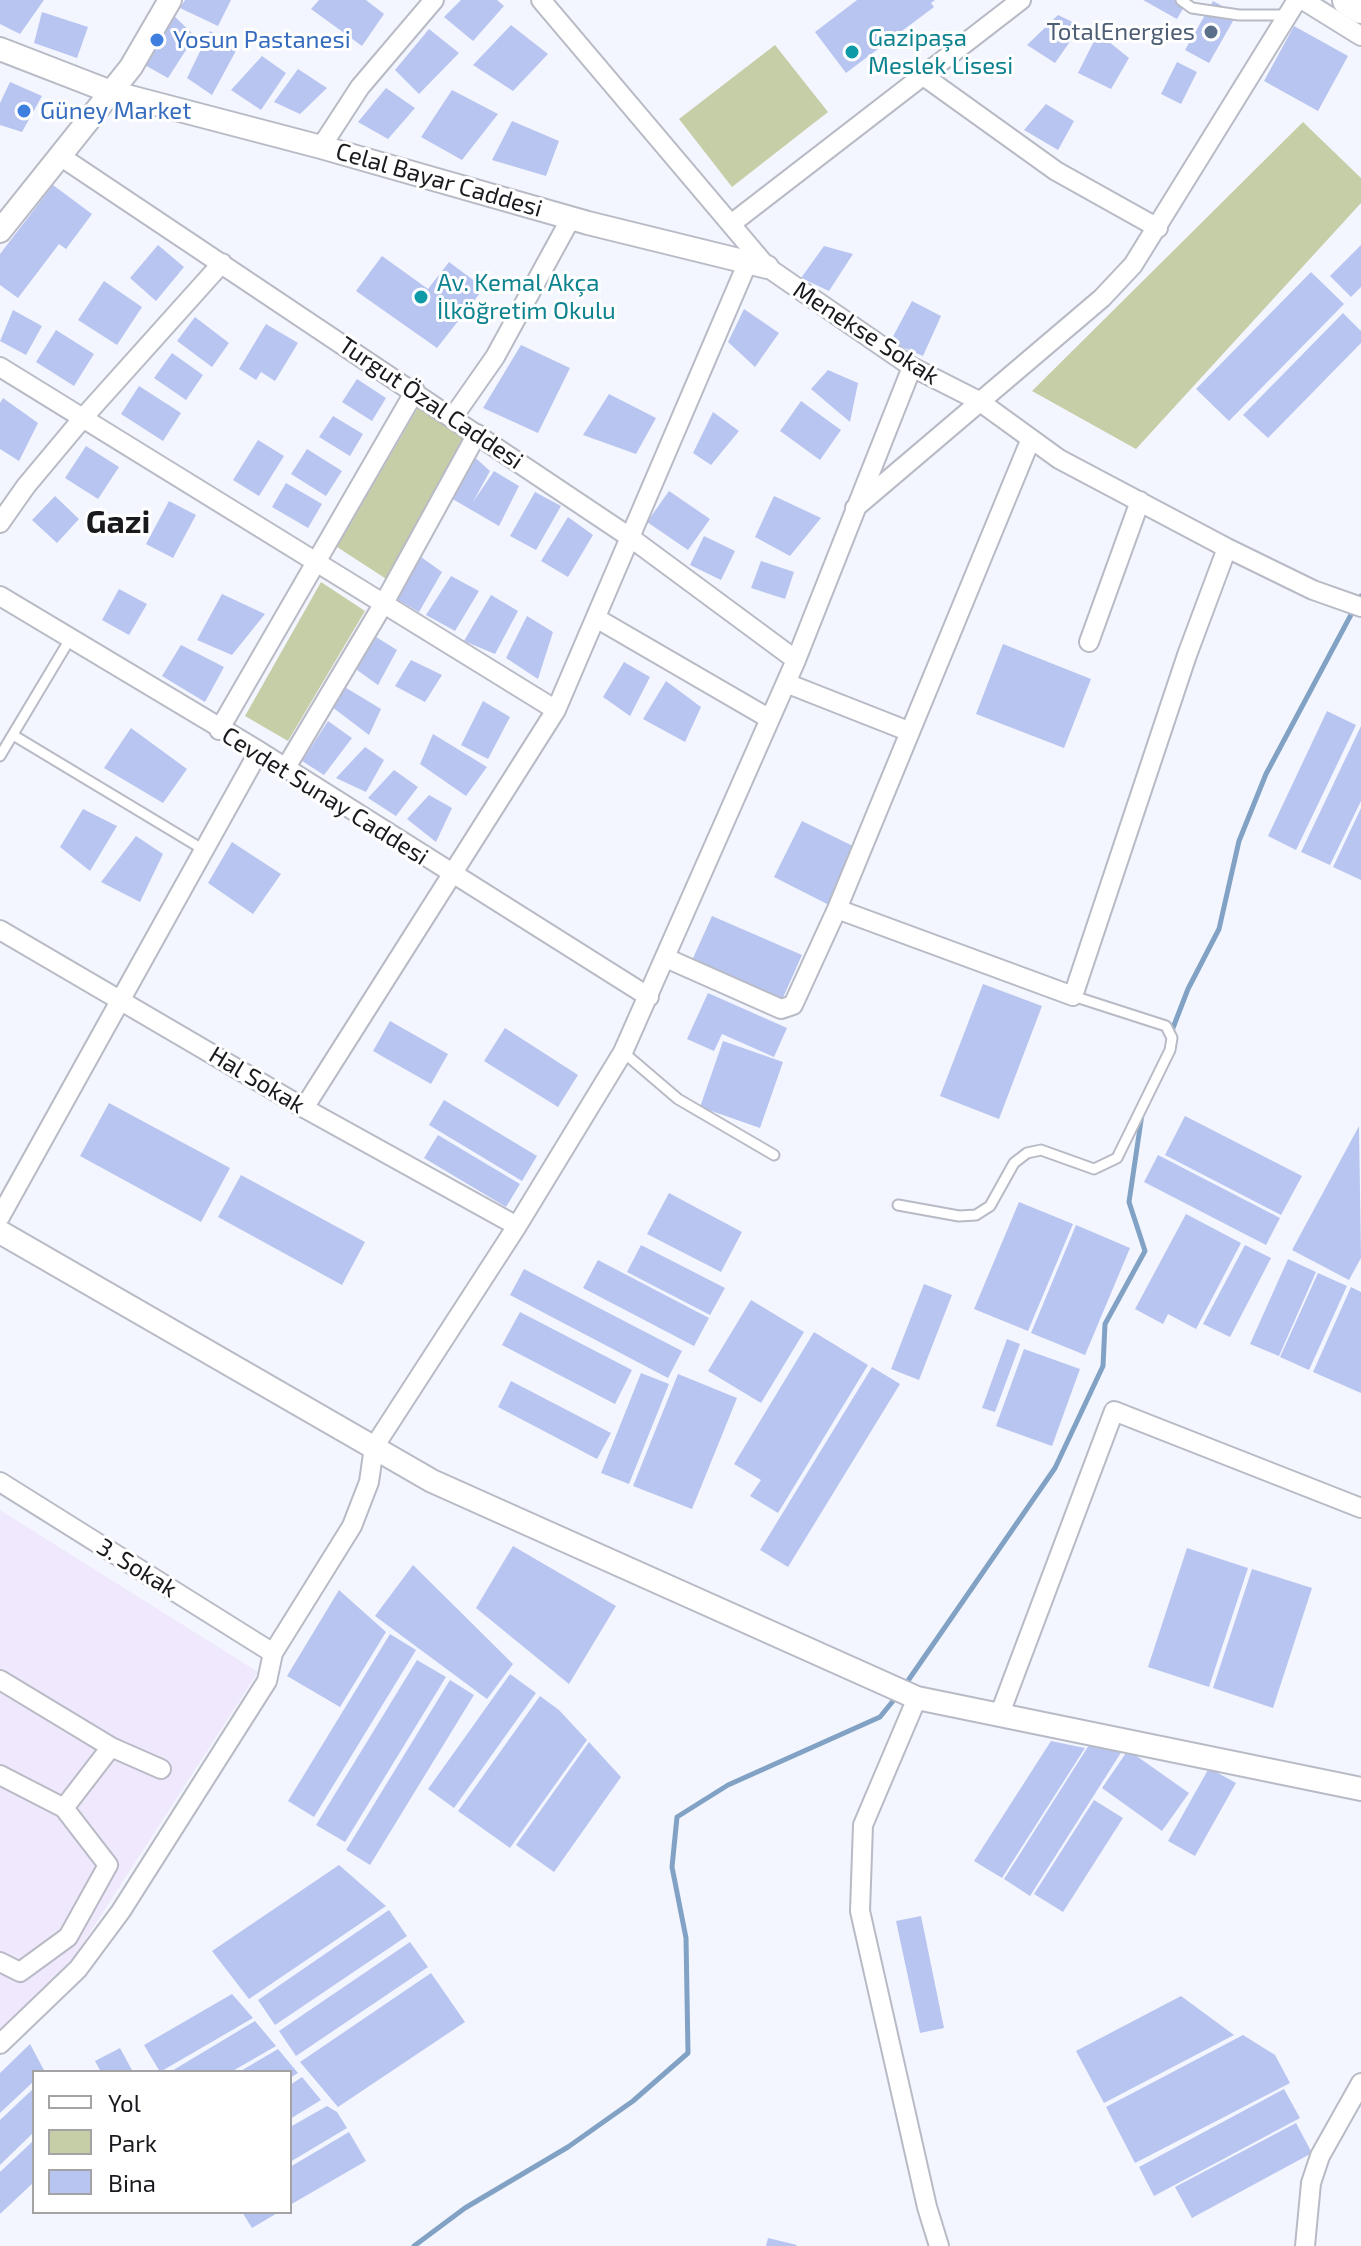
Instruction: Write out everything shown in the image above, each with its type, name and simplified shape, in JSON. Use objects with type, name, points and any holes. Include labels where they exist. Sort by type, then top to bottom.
[{"type":"highway","points":[[1348,0],[1361,8]]},
{"type":"street","points":[[0,231],[131,67],[170,0]]},
{"type":"street","points":[[321,147],[360,87],[434,0]]},
{"type":"street","points":[[731,224],[1021,0]]},
{"type":"street","name":"Menekse Sokak","points":[[552,3],[731,224],[757,266],[912,367],[979,401],[1030,441],[1227,548],[1313,590],[1361,607]]},
{"type":"street","points":[[853,510],[979,401],[1003,385],[1102,298],[1133,265],[1296,5],[1361,36]]},
{"type":"street","name":"Celal Bayar Caddesi","points":[[0,49],[111,92],[757,266]]},
{"type":"street","points":[[925,77],[1056,171],[1158,228]]},
{"type":"street","name":"Turgut Özal Caddesi","points":[[60,156],[631,538],[796,660]]},
{"type":"street","points":[[453,417],[495,357],[571,218]]},
{"type":"street","points":[[0,523],[26,486],[82,419],[222,263]]},
{"type":"street","points":[[304,1108],[556,710],[631,538],[757,266]]},
{"type":"street","points":[[0,367],[556,710]]},
{"type":"street","points":[[0,2044],[78,1969],[121,1911],[267,1681],[273,1653],[352,1526],[369,1482],[374,1447],[517,1226],[623,1052],[796,660],[912,367]]},
{"type":"street","points":[[219,730],[319,562],[415,391]]},
{"type":"street","points":[[285,769],[384,603],[477,434]]},
{"type":"street","points":[[666,958],[781,1009],[793,1005],[837,909],[1030,441]]},
{"type":"street","points":[[1089,642],[1140,501]]},
{"type":"street","points":[[837,909],[1073,996],[1187,655],[1227,548]]},
{"type":"street","name":"Cevdet Sunay Caddesi","points":[[0,596],[219,730],[259,751],[649,997]]},
{"type":"street","points":[[596,618],[770,719]]},
{"type":"street","points":[[786,683],[908,731]]},
{"type":"street","points":[[0,1217],[259,751]]},
{"type":"street","name":"Hal Sokak","points":[[0,930],[304,1108],[517,1226]]},
{"type":"street","points":[[0,1232],[432,1481],[917,1698],[1361,1789]]},
{"type":"street","points":[[999,1716],[1114,1411],[1361,1508]]},
{"type":"street","name":"3. Sokak","points":[[0,1482],[273,1653]]},
{"type":"street","points":[[0,1680],[111,1747],[161,1769]]},
{"type":"street","points":[[917,1698],[863,1825],[860,1911],[927,2207],[939,2246]]},
{"type":"street","points":[[64,1808],[111,1747]]},
{"type":"street","points":[[0,1775],[64,1808],[108,1865],[68,1937],[20,1972],[0,1962]]},
{"type":"street","points":[[1305,2246],[1311,2183],[1320,2156],[1361,2083]]},
{"type":"lane","points":[[1181,0],[1192,8],[1239,15],[1296,5]]},
{"type":"lane","points":[[0,756],[70,639]]},
{"type":"lane","points":[[13,735],[204,850]]},
{"type":"lane","points":[[898,1205],[959,1216],[976,1215],[990,1206],[1014,1163],[1027,1153],[1041,1150],[1094,1169],[1117,1158],[1170,1050],[1172,1038],[1166,1026],[1073,996]]},
{"type":"lane","points":[[623,1052],[678,1099],[774,1155]]},
{"type":"shaded area","points":[[0,1510],[258,1672],[69,1965],[0,2030]]},
{"type":"green space","points":[[775,45],[828,112],[732,187],[679,119]]},
{"type":"green space","points":[[1303,122],[1361,178],[1361,203],[1136,449],[1032,391]]},
{"type":"green space","points":[[419,406],[468,438],[391,582],[337,547]]},
{"type":"green space","points":[[321,582],[365,611],[288,741],[245,716]]},
{"type":"building","points":[[0,0],[44,0],[20,34],[0,24]]},
{"type":"building","points":[[185,0],[231,0],[218,26],[180,8]]},
{"type":"building","points":[[319,0],[366,0],[384,14],[362,46],[311,9]]},
{"type":"building","points":[[461,0],[497,0],[504,6],[473,41],[444,17]]},
{"type":"building","name":"Gazipaşa Meslek Lisesi","points":[[857,0],[935,0],[931,3],[934,7],[846,73],[815,32]]},
{"type":"building","points":[[1143,0],[1188,0],[1177,19]]},
{"type":"building","name":"TotalEnergies","points":[[1213,1],[1237,14],[1209,63],[1185,50]]},
{"type":"building","points":[[42,12],[88,27],[77,58],[34,43]]},
{"type":"building","points":[[173,15],[195,36],[168,78],[143,64]]},
{"type":"building","points":[[1058,15],[1081,26],[1055,63],[1027,45]]},
{"type":"building","points":[[511,25],[548,54],[513,91],[473,65]]},
{"type":"building","points":[[1294,26],[1348,56],[1318,111],[1264,81]]},
{"type":"building","points":[[429,29],[459,53],[419,94],[395,70]]},
{"type":"building","points":[[210,31],[238,47],[212,95],[187,78]]},
{"type":"building","points":[[1098,33],[1129,58],[1111,89],[1078,73]]},
{"type":"building","points":[[262,56],[286,73],[261,110],[231,90]]},
{"type":"building","points":[[1177,62],[1197,72],[1181,104],[1161,94]]},
{"type":"building","points":[[298,69],[327,88],[300,114],[274,102]]},
{"type":"building","points":[[10,82],[42,96],[22,132],[0,125],[0,103]]},
{"type":"building","points":[[386,88],[415,108],[388,139],[358,122]]},
{"type":"building","points":[[452,90],[498,114],[462,160],[421,137]]},
{"type":"building","points":[[1046,104],[1074,121],[1058,150],[1024,130]]},
{"type":"building","points":[[512,121],[559,141],[546,176],[492,160]]},
{"type":"building","points":[[53,185],[92,214],[66,249],[59,244],[18,298],[0,285],[0,254]]},
{"type":"building","points":[[158,245],[184,267],[156,301],[130,278]]},
{"type":"building","points":[[1361,245],[1361,287],[1351,297],[1330,276]]},
{"type":"building","points":[[824,246],[853,254],[829,291],[801,278]]},
{"type":"building","name":"Av. Kemal Akça İlköğretim Okulu","points":[[382,256],[428,289],[449,262],[484,288],[437,348],[356,291]]},
{"type":"building","points":[[1311,272],[1344,304],[1229,421],[1196,389]]},
{"type":"building","points":[[104,281],[142,307],[117,345],[78,320]]},
{"type":"building","points":[[912,301],[941,316],[923,356],[890,342]]},
{"type":"building","points":[[744,309],[779,333],[755,367],[728,342]]},
{"type":"building","points":[[13,310],[42,326],[26,355],[0,341]]},
{"type":"building","points":[[1343,313],[1361,331],[1361,343],[1268,438],[1243,415]]},
{"type":"building","points":[[195,317],[229,343],[212,367],[177,341]]},
{"type":"building","points":[[266,324],[298,343],[275,381],[261,372],[256,380],[239,369]]},
{"type":"building","points":[[56,330],[94,354],[74,386],[36,362]]},
{"type":"building","points":[[521,345],[570,368],[538,433],[483,408]]},
{"type":"building","points":[[172,353],[203,375],[186,400],[154,378]]},
{"type":"building","points":[[828,370],[858,383],[850,422],[811,389]]},
{"type":"building","points":[[357,379],[386,398],[372,421],[342,402]]},
{"type":"building","points":[[139,386],[181,413],[163,441],[121,414]]},
{"type":"building","points":[[609,394],[656,418],[636,454],[583,435]]},
{"type":"building","points":[[3,398],[38,423],[19,461],[0,449],[0,403]]},
{"type":"building","points":[[801,401],[841,430],[820,460],[780,431]]},
{"type":"building","points":[[713,412],[739,431],[711,465],[693,453]]},
{"type":"building","points":[[333,416],[363,434],[350,456],[319,437]]},
{"type":"building","points":[[258,440],[284,456],[259,496],[233,480]]},
{"type":"building","points":[[86,446],[119,467],[98,499],[65,478]]},
{"type":"building","points":[[307,449],[342,471],[326,496],[291,474]]},
{"type":"building","points":[[470,453],[490,471],[473,502],[494,471],[519,486],[499,526],[444,494]]},
{"type":"building","points":[[286,483],[322,504],[308,528],[272,507]]},
{"type":"building","points":[[669,491],[710,519],[688,550],[647,522]]},
{"type":"building","points":[[535,492],[561,506],[536,550],[510,536]]},
{"type":"building","points":[[55,496],[79,519],[57,543],[32,520]]},
{"type":"building","points":[[774,496],[821,518],[790,556],[755,537]]},
{"type":"building","points":[[169,501],[196,515],[173,558],[146,544]]},
{"type":"building","points":[[568,517],[593,535],[568,577],[541,561]]},
{"type":"building","points":[[704,536],[735,551],[721,580],[690,565]]},
{"type":"building","points":[[414,552],[442,572],[419,612],[391,596]]},
{"type":"building","points":[[761,561],[794,572],[785,599],[751,588]]},
{"type":"building","points":[[451,576],[479,591],[455,631],[426,615]]},
{"type":"building","points":[[119,589],[147,604],[129,635],[102,620]]},
{"type":"building","points":[[222,594],[265,614],[232,655],[197,640]]},
{"type":"building","points":[[491,595],[518,611],[495,654],[464,641]]},
{"type":"building","points":[[527,616],[553,632],[538,679],[506,658]]},
{"type":"building","points":[[373,635],[397,650],[378,685],[357,670]]},
{"type":"building","points":[[1003,644],[1091,679],[1064,748],[976,714]]},
{"type":"building","points":[[181,645],[224,667],[205,702],[162,676]]},
{"type":"building","points":[[411,660],[442,675],[425,702],[395,686]]},
{"type":"building","points":[[624,662],[650,677],[630,716],[603,697]]},
{"type":"building","points":[[666,681],[701,707],[685,742],[643,719]]},
{"type":"building","points":[[343,686],[381,709],[369,735],[332,707]]},
{"type":"building","points":[[483,701],[510,717],[488,759],[461,745]]},
{"type":"building","points":[[1327,711],[1356,725],[1296,850],[1268,836]]},
{"type":"building","points":[[328,721],[352,738],[324,775],[302,761]]},
{"type":"building","points":[[1361,726],[1361,801],[1330,865],[1301,852]]},
{"type":"building","points":[[131,728],[187,769],[163,803],[104,768]]},
{"type":"building","points":[[433,734],[487,767],[466,796],[420,764]]},
{"type":"building","points":[[365,747],[384,760],[366,792],[336,778]]},
{"type":"building","points":[[394,770],[418,787],[396,816],[368,798]]},
{"type":"building","points":[[429,795],[452,808],[436,842],[407,819]]},
{"type":"building","points":[[1361,808],[1361,880],[1333,867]]},
{"type":"building","points":[[83,809],[117,826],[90,871],[60,847]]},
{"type":"building","points":[[802,821],[859,849],[831,906],[774,877]]},
{"type":"building","points":[[136,836],[163,854],[140,902],[101,882]]},
{"type":"building","points":[[232,842],[281,874],[253,914],[208,883]]},
{"type":"building","points":[[712,916],[802,955],[782,1000],[689,967]]},
{"type":"building","points":[[983,984],[1042,1006],[999,1119],[940,1096]]},
{"type":"building","points":[[708,993],[787,1028],[774,1057],[722,1034],[714,1051],[687,1039]]},
{"type":"building","points":[[390,1021],[448,1054],[431,1084],[373,1051]]},
{"type":"building","points":[[505,1028],[578,1075],[558,1107],[484,1061]]},
{"type":"building","points":[[723,1041],[783,1062],[760,1128],[700,1107]]},
{"type":"building","points":[[444,1100],[537,1156],[522,1181],[429,1125]]},
{"type":"building","points":[[109,1103],[230,1168],[201,1222],[80,1156]]},
{"type":"building","points":[[1185,1116],[1302,1176],[1281,1215],[1165,1155]]},
{"type":"building","points":[[1359,1126],[1361,1258],[1349,1280],[1292,1250]]},
{"type":"building","points":[[438,1135],[520,1184],[506,1207],[424,1158]]},
{"type":"building","points":[[1158,1155],[1280,1218],[1266,1245],[1144,1182]]},
{"type":"building","points":[[241,1175],[365,1242],[342,1285],[218,1217]]},
{"type":"building","points":[[669,1193],[742,1232],[721,1272],[647,1234]]},
{"type":"building","points":[[1019,1202],[1073,1224],[1028,1331],[974,1309]]},
{"type":"building","points":[[1186,1214],[1241,1243],[1196,1329],[1168,1314],[1163,1324],[1135,1309]]},
{"type":"building","points":[[1076,1225],[1130,1248],[1085,1355],[1031,1333]]},
{"type":"building","points":[[641,1245],[725,1288],[710,1315],[627,1272]]},
{"type":"building","points":[[1245,1245],[1271,1258],[1230,1337],[1203,1324]]},
{"type":"building","points":[[1288,1259],[1316,1272],[1279,1356],[1250,1344]]},
{"type":"building","points":[[598,1260],[709,1318],[694,1346],[583,1288]]},
{"type":"building","points":[[524,1269],[682,1351],[668,1378],[510,1295]]},
{"type":"building","points":[[1318,1273],[1347,1286],[1309,1370],[1280,1357]]},
{"type":"building","points":[[924,1284],[952,1295],[919,1380],[891,1369]]},
{"type":"building","points":[[1351,1287],[1361,1292],[1361,1393],[1313,1372]]},
{"type":"building","points":[[751,1300],[804,1332],[761,1403],[708,1371]]},
{"type":"building","points":[[520,1312],[632,1370],[615,1404],[502,1345]]},
{"type":"building","points":[[814,1332],[868,1365],[778,1513],[750,1496],[761,1480],[734,1464]]},
{"type":"building","points":[[1007,1339],[1020,1344],[995,1412],[982,1408]]},
{"type":"building","points":[[1024,1349],[1080,1369],[1052,1446],[996,1426]]},
{"type":"building","points":[[872,1367],[900,1384],[788,1567],[760,1550]]},
{"type":"building","points":[[641,1373],[669,1384],[629,1484],[601,1473]]},
{"type":"building","points":[[678,1374],[737,1398],[692,1509],[633,1486]]},
{"type":"building","points":[[511,1381],[611,1433],[597,1459],[498,1407]]},
{"type":"building","points":[[513,1546],[616,1606],[569,1684],[476,1608]]},
{"type":"building","points":[[1187,1548],[1248,1568],[1209,1687],[1148,1667]]},
{"type":"building","points":[[413,1565],[513,1664],[487,1699],[375,1616]]},
{"type":"building","points":[[1252,1569],[1312,1588],[1273,1708],[1213,1688]]},
{"type":"building","points":[[339,1590],[386,1632],[340,1707],[287,1676]]},
{"type":"building","points":[[390,1634],[416,1650],[314,1817],[288,1801]]},
{"type":"building","points":[[417,1660],[446,1677],[345,1842],[316,1825]]},
{"type":"building","points":[[510,1674],[536,1693],[454,1808],[428,1789]]},
{"type":"building","points":[[450,1680],[474,1695],[370,1865],[346,1850]]},
{"type":"building","points":[[540,1696],[559,1710],[587,1740],[510,1848],[458,1811]]},
{"type":"building","points":[[1051,1741],[1085,1748],[1002,1878],[974,1861]]},
{"type":"building","points":[[589,1742],[621,1777],[554,1872],[516,1845]]},
{"type":"building","points":[[1089,1745],[1122,1751],[1030,1896],[1004,1879]]},
{"type":"building","points":[[1128,1750],[1189,1793],[1162,1831],[1102,1788]]},
{"type":"building","points":[[1209,1768],[1236,1783],[1195,1856],[1168,1841]]},
{"type":"building","points":[[1094,1800],[1123,1818],[1063,1912],[1034,1894]]},
{"type":"building","points":[[339,1865],[386,1906],[249,1999],[212,1951]]},
{"type":"building","points":[[389,1910],[407,1936],[275,2025],[258,2000]]},
{"type":"building","points":[[921,1916],[944,2028],[920,2033],[896,1921]]},
{"type":"building","points":[[410,1942],[428,1967],[296,2056],[279,2031]]},
{"type":"building","points":[[431,1973],[465,2022],[338,2107],[300,2062]]},
{"type":"building","points":[[232,1994],[253,2018],[163,2070],[159,2070],[144,2045]]},
{"type":"building","points":[[1181,1996],[1234,2035],[1104,2103],[1076,2051]]},
{"type":"building","points":[[255,2021],[276,2046],[234,2070],[173,2070]]},
{"type":"building","points":[[1243,2035],[1275,2055],[1290,2083],[1135,2163],[1106,2107]]},
{"type":"building","points":[[30,2044],[44,2070],[32,2070],[32,2083],[0,2113],[0,2073]]},
{"type":"building","points":[[120,2048],[132,2070],[100,2070],[95,2061]]},
{"type":"building","points":[[278,2049],[298,2073],[292,2077],[292,2070],[242,2070]]},
{"type":"building","points":[[302,2077],[321,2100],[292,2118],[292,2084]]},
{"type":"building","points":[[1284,2089],[1300,2118],[1154,2196],[1139,2167]]},
{"type":"building","points":[[32,2090],[32,2134],[0,2165],[0,2120]]},
{"type":"building","points":[[327,2106],[337,2112],[347,2128],[292,2161],[292,2126]]},
{"type":"building","points":[[1296,2123],[1312,2153],[1192,2218],[1175,2187]]},
{"type":"building","points":[[349,2132],[366,2161],[292,2204],[292,2166]]},
{"type":"building","points":[[32,2142],[32,2184],[0,2214],[0,2172]]},
{"type":"building","points":[[243,2214],[276,2214],[252,2228]]},
{"type":"building","points":[[768,2238],[797,2245],[766,2246]]},
{"type":"waterway","points":[[1171,1033],[1188,989],[1219,929],[1239,841],[1266,774],[1361,596]]},
{"type":"waterway","points":[[905,1685],[1055,1468],[1103,1366],[1105,1324],[1145,1251],[1129,1202],[1142,1114]]},
{"type":"waterway","points":[[414,2246],[465,2208],[568,2147],[633,2101],[688,2053],[686,1938],[672,1867],[677,1817],[728,1785],[880,1717],[897,1696]]},
{"type":"place","name":"TotalEnergies","points":[[1211,32]]},
{"type":"place","name":"Yosun Pastanesi","points":[[157,40]]},
{"type":"place","name":"Gazipaşa Meslek Lisesi","points":[[852,52]]},
{"type":"place","name":"Güney Market","points":[[24,111]]},
{"type":"place","name":"Av. Kemal Akça İlköğretim Okulu","points":[[421,297]]},
{"type":"district","name":"Gazi","points":[[118,522]]}]
